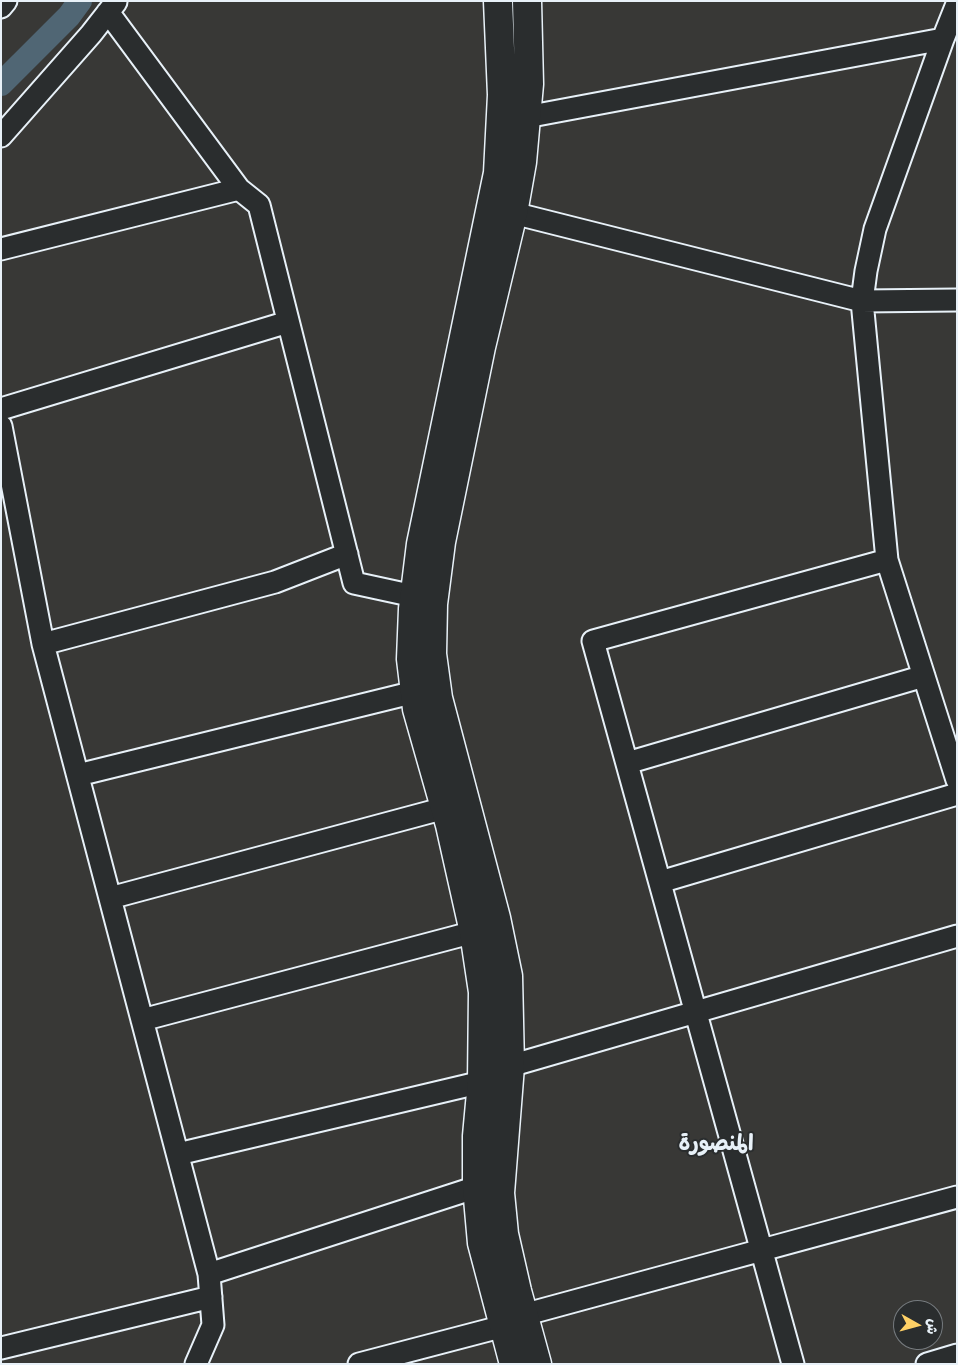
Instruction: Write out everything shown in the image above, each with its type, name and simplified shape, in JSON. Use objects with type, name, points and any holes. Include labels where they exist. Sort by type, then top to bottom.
[{"type":"street","points":[[1,7],[6,1]]},
{"type":"street","points":[[498,1],[502,95],[498,174],[421,544],[414,596],[411,659],[417,709],[445,808],[474,932],[483,992],[482,1082],[477,1136],[477,1187],[482,1242],[514,1320],[537,1364]]},
{"type":"street","points":[[514,1364],[514,1320],[500,1193],[510,1066],[508,976],[496,918],[438,698],[432,654],[433,604],[441,542],[481,347],[513,213],[522,162],[529,84],[528,1]]},
{"type":"street","points":[[957,4],[875,230],[862,301],[888,560],[957,780]]},
{"type":"street","points":[[1,136],[112,7],[239,188],[259,205],[354,583],[414,596]]},
{"type":"street","points":[[526,117],[943,39]]},
{"type":"street","points":[[1,249],[239,188]]},
{"type":"street","points":[[513,213],[862,301],[957,300]]},
{"type":"street","points":[[1,409],[288,322]]},
{"type":"street","points":[[1,426],[43,644],[209,1274],[213,1325],[196,1364]]},
{"type":"street","points":[[43,644],[275,582],[347,554]]},
{"type":"street","points":[[793,1364],[593,641],[888,560]]},
{"type":"street","points":[[627,764],[924,676]]},
{"type":"street","points":[[78,775],[415,692]]},
{"type":"street","points":[[660,882],[957,794]]},
{"type":"street","points":[[110,898],[445,808]]},
{"type":"street","points":[[142,1020],[474,932]]},
{"type":"street","points":[[510,1066],[957,936]]},
{"type":"street","points":[[178,1154],[482,1082]]},
{"type":"street","points":[[209,1274],[477,1187]]},
{"type":"street","points":[[359,1364],[761,1250],[957,1197]]},
{"type":"street","points":[[1,1348],[211,1297]]},
{"type":"street","points":[[927,1364],[957,1355]]},
{"type":"waterway","points":[[1,84],[69,16],[80,1]]},
{"type":"district","name":"المنصورة","points":[[716,1144]]}]
